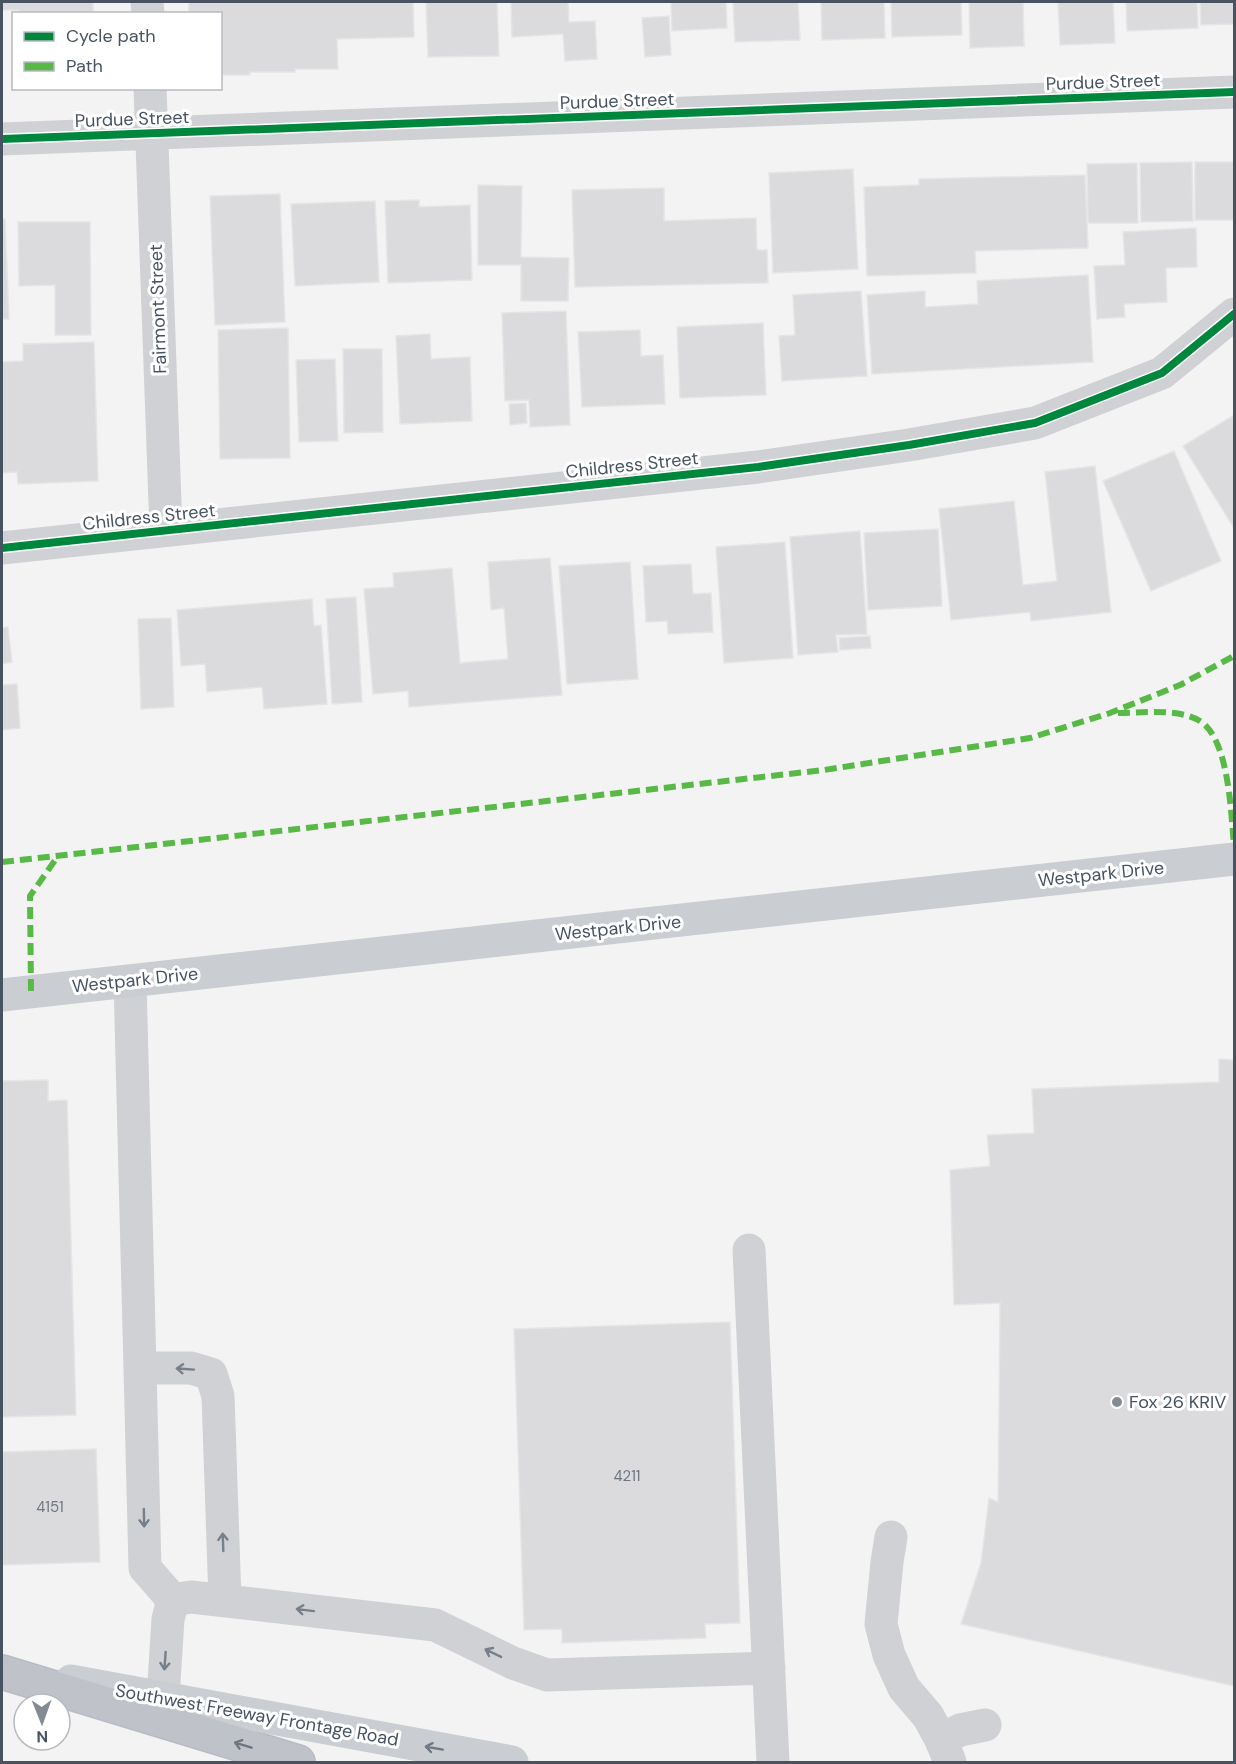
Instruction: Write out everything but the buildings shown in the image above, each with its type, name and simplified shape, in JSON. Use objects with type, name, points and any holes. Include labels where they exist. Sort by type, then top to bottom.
[{"type":"highway","points":[[2,1670],[298,1762]]},
{"type":"main road","name":"Westpark Drive","points":[[2,994],[1234,859]]},
{"type":"main road","name":"Southwest Freeway Frontage Road","points":[[2,1670],[512,1762]]},
{"type":"street","name":"Fairmont Street","points":[[150,90],[166,530]]},
{"type":"street","name":"Purdue Street","points":[[2,139],[1234,92]]},
{"type":"street","name":"Childress Street","points":[[2,548],[758,466],[909,445],[1035,423],[1162,373],[1234,314]]},
{"type":"street","points":[[130,981],[145,1568],[173,1600]]},
{"type":"street","points":[[749,1250],[774,1762]]},
{"type":"street","points":[[140,1368],[191,1368],[211,1374],[218,1396],[225,1600]]},
{"type":"street","points":[[891,1537],[886,1562],[881,1624],[889,1655],[903,1688],[928,1716],[946,1751],[960,1730],[985,1725]]},
{"type":"street","points":[[173,1600],[192,1597],[225,1600],[435,1625],[513,1663],[547,1675],[769,1668]]},
{"type":"street","points":[[163,1698],[168,1619],[173,1600]]},
{"type":"marked path","points":[[2,862],[824,770],[1030,738],[1110,713],[1180,685],[1234,656]]},
{"type":"marked path","points":[[1118,713],[1182,714],[1200,721],[1210,730],[1217,743],[1227,778],[1234,846]]},
{"type":"marked path","points":[[31,991],[30,896],[58,856]]},
{"type":"cycle path","points":[[2,139],[1234,92]]},
{"type":"cycle path","points":[[2,548],[758,467],[909,445],[1035,423],[1162,373],[1234,314]]},
{"type":"place","name":"Fox 26 KRIV","points":[[1117,1402]]}]
